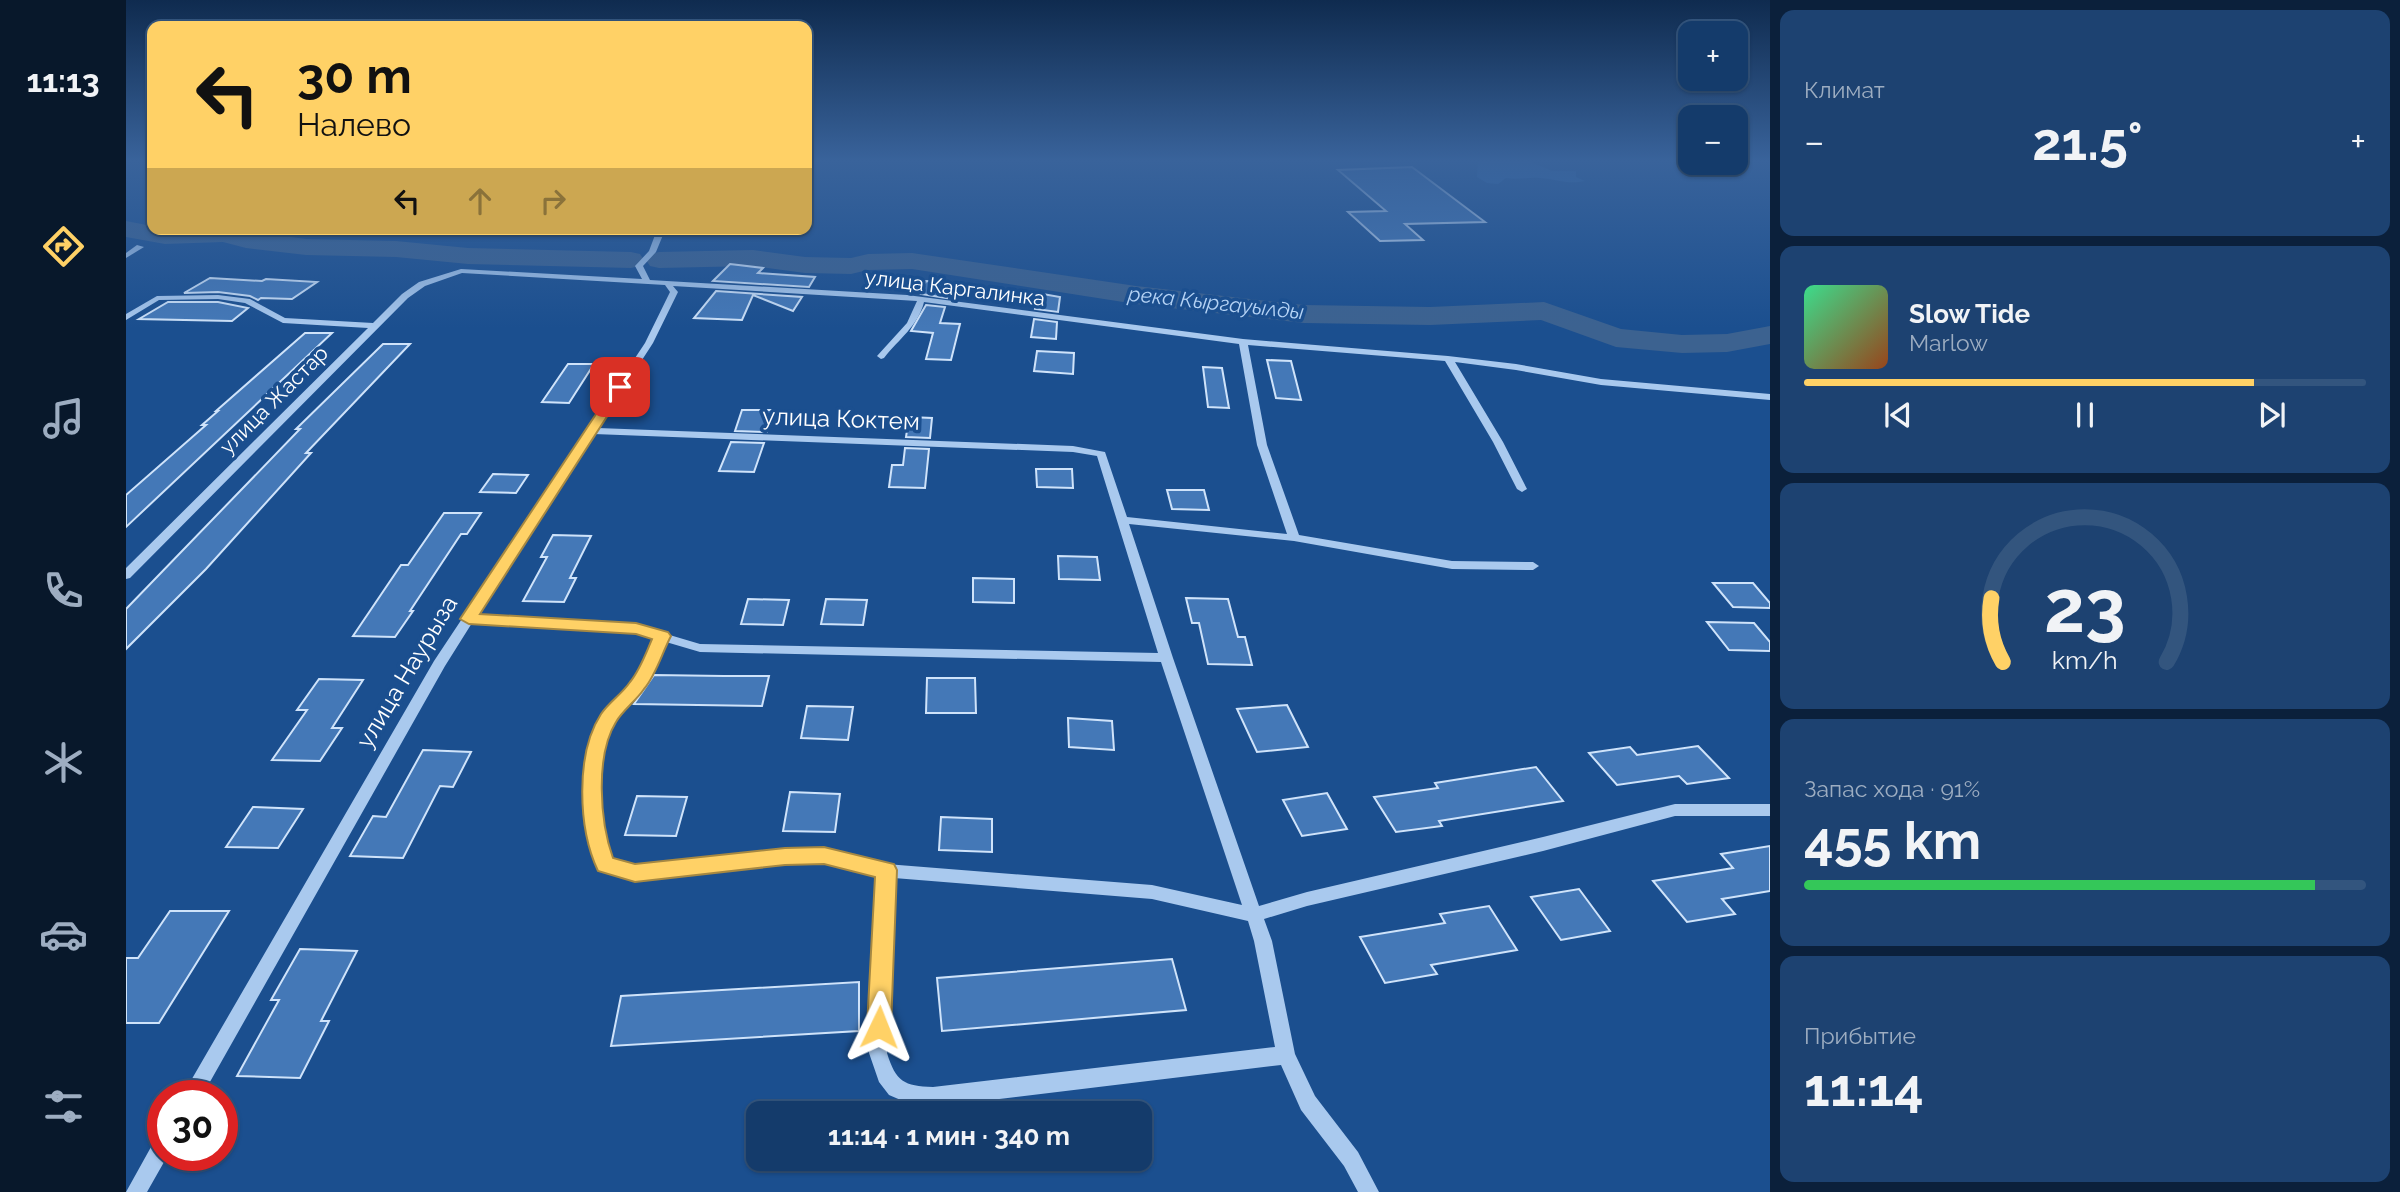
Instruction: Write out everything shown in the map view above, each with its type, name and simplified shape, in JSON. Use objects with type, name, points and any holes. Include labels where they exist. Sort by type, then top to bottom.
[{"type":"street","points":[[647,281],[639,266],[652,252],[659,235]]},
{"type":"street","points":[[126,256],[141,247]]},
{"type":"street","name":"улица Каргалинка","points":[[461,271],[921,299],[1243,342],[1448,359],[1516,367],[1601,382],[1770,397]]},
{"type":"street","name":"улица Жастар","points":[[126,575],[411,290],[461,271]]},
{"type":"street","name":"улица Наурыза","points":[[200,1080],[432,676],[649,343],[674,292],[667,283]]},
{"type":"street","points":[[126,318],[157,298],[218,297],[247,301],[283,320],[374,326]]},
{"type":"street","points":[[881,356],[918,316],[921,299]]},
{"type":"street","points":[[1243,342],[1262,445],[1294,538]]},
{"type":"street","points":[[1448,359],[1498,442],[1522,489]]},
{"type":"street","name":"улица Коктем","points":[[591,431],[1090,450]]},
{"type":"street","points":[[1090,450],[1101,454],[1166,658],[1263,941],[1286,1055],[1308,1103],[1351,1159],[1368,1192]]},
{"type":"street","points":[[1122,520],[1294,538],[1452,565],[1533,566]]},
{"type":"street","points":[[469,619],[636,629],[700,648],[1166,658]]},
{"type":"street","points":[[662,636],[639,684],[608,718],[596,747],[592,790],[596,840],[606,864],[635,873],[785,856],[824,855],[886,870],[1152,892],[1254,915],[1307,899],[1675,810],[1770,810]]},
{"type":"street","points":[[886,870],[878,1053],[884,1077],[906,1096],[933,1097],[1286,1055]]},
{"type":"street","points":[[136,1192],[148,1171]]},
{"type":"building","points":[[1353,217],[1478,217],[1485,222],[1405,224],[1423,240],[1380,241]]},
{"type":"building","points":[[730,264],[763,268],[758,273],[815,277],[809,287],[713,281]]},
{"type":"building","points":[[210,278],[317,282],[292,299],[258,300],[250,296],[218,292],[184,293]]},
{"type":"building","points":[[926,281],[951,282],[947,298],[921,294]]},
{"type":"building","points":[[716,291],[802,297],[793,311],[753,295],[742,320],[694,318]]},
{"type":"building","points":[[1037,293],[1060,297],[1058,312],[1035,309]]},
{"type":"building","points":[[168,302],[218,302],[248,308],[232,321],[139,319]]},
{"type":"building","points":[[926,305],[945,307],[940,323],[960,324],[951,360],[926,359],[933,333],[911,331]]},
{"type":"building","points":[[1034,319],[1057,322],[1056,339],[1031,337]]},
{"type":"building","points":[[305,333],[332,333],[126,527],[126,495]]},
{"type":"building","points":[[383,344],[410,344],[306,453],[311,453],[206,569],[126,649],[126,609],[300,429],[296,429]]},
{"type":"building","points":[[1037,351],[1074,353],[1073,374],[1034,371]]},
{"type":"building","points":[[1267,360],[1291,361],[1301,400],[1276,398]]},
{"type":"building","points":[[568,364],[594,364],[569,403],[542,402]]},
{"type":"building","points":[[1203,367],[1222,368],[1229,408],[1208,407]]},
{"type":"building","points":[[742,410],[774,410],[767,432],[735,431]]},
{"type":"building","points":[[909,417],[932,418],[930,438],[906,437]]},
{"type":"building","points":[[731,442],[764,443],[754,472],[719,471]]},
{"type":"building","points":[[905,448],[929,449],[925,488],[889,487],[892,465],[903,465]]},
{"type":"building","points":[[1036,469],[1072,469],[1073,488],[1037,487]]},
{"type":"building","points":[[493,474],[528,475],[516,493],[480,492]]},
{"type":"building","points":[[1167,490],[1204,490],[1209,510],[1172,509]]},
{"type":"building","points":[[444,513],[481,513],[467,534],[461,534],[395,637],[353,636],[401,565],[408,565]]},
{"type":"building","points":[[553,535],[591,536],[570,578],[576,578],[564,602],[523,601],[547,557],[541,557]]},
{"type":"building","points":[[1058,556],[1097,557],[1100,580],[1059,579]]},
{"type":"building","points":[[973,578],[1014,579],[1014,603],[973,602]]},
{"type":"building","points":[[1713,583],[1753,583],[1770,603],[1770,608],[1733,607]]},
{"type":"building","points":[[1186,598],[1228,599],[1238,637],[1245,637],[1252,665],[1208,664],[1199,623],[1192,623]]},
{"type":"building","points":[[748,599],[789,600],[783,625],[741,624]]},
{"type":"building","points":[[826,599],[867,600],[863,625],[821,624]]},
{"type":"building","points":[[1707,622],[1754,623],[1770,642],[1770,651],[1729,650]]},
{"type":"building","points":[[654,675],[769,676],[762,706],[634,704]]},
{"type":"building","points":[[927,678],[975,678],[976,713],[926,713]]},
{"type":"building","points":[[319,679],[363,680],[332,728],[342,728],[320,761],[272,760],[307,710],[297,710]]},
{"type":"building","points":[[1287,705],[1308,747],[1257,752],[1237,709]]},
{"type":"building","points":[[807,706],[853,707],[848,740],[801,738]]},
{"type":"building","points":[[1068,718],[1112,721],[1114,750],[1069,747]]},
{"type":"building","points":[[1698,746],[1729,778],[1687,784],[1679,776],[1617,785],[1589,753],[1630,747],[1637,755]]},
{"type":"building","points":[[423,750],[471,752],[453,787],[440,786],[403,858],[350,856],[373,816],[386,817]]},
{"type":"building","points":[[1536,767],[1563,801],[1439,821],[1442,826],[1396,832],[1374,797],[1438,788],[1435,783]]},
{"type":"building","points":[[790,792],[840,794],[835,832],[783,831]]},
{"type":"building","points":[[1327,793],[1347,829],[1302,836],[1283,800]]},
{"type":"building","points":[[637,796],[687,797],[676,836],[625,835]]},
{"type":"building","points":[[253,807],[303,809],[278,848],[226,847]]},
{"type":"building","points":[[941,817],[992,819],[992,852],[939,850]]},
{"type":"building","points":[[1770,846],[1770,891],[1722,899],[1735,914],[1687,922],[1653,881],[1733,868],[1721,854]]},
{"type":"building","points":[[1579,889],[1610,931],[1561,940],[1531,897]]},
{"type":"building","points":[[1489,906],[1517,950],[1431,965],[1437,974],[1385,983],[1360,937],[1445,923],[1440,914]]},
{"type":"building","points":[[170,911],[229,911],[159,1023],[126,1023],[126,958],[138,958]]},
{"type":"building","points":[[300,949],[357,951],[321,1021],[329,1021],[300,1078],[237,1076],[279,1000],[271,1000]]},
{"type":"building","points":[[1172,959],[1186,1010],[942,1031],[937,978]]},
{"type":"building","points":[[859,982],[859,1031],[611,1046],[621,996]]},
{"type":"waterway","name":"река Кыргауылды","points":[[126,229],[147,233]]},
{"type":"waterway","name":"река Кыргауылды","points":[[159,235],[194,235]]},
{"type":"waterway","name":"река Кыргауылды","points":[[228,235],[246,240],[306,247],[396,249],[468,256],[631,260]]},
{"type":"waterway","name":"река Кыргауылды","points":[[659,260],[753,258],[805,265],[851,266],[868,262],[912,261],[1136,295],[1304,314],[1430,316],[1544,311],[1616,338],[1682,344],[1727,343],[1770,335]]},
{"type":"route","points":[[620,387],[469,619],[636,629],[662,636],[639,684],[608,718],[596,747],[592,790],[596,840],[606,864],[635,873],[785,856],[824,855],[886,870],[879,1027]]}]
